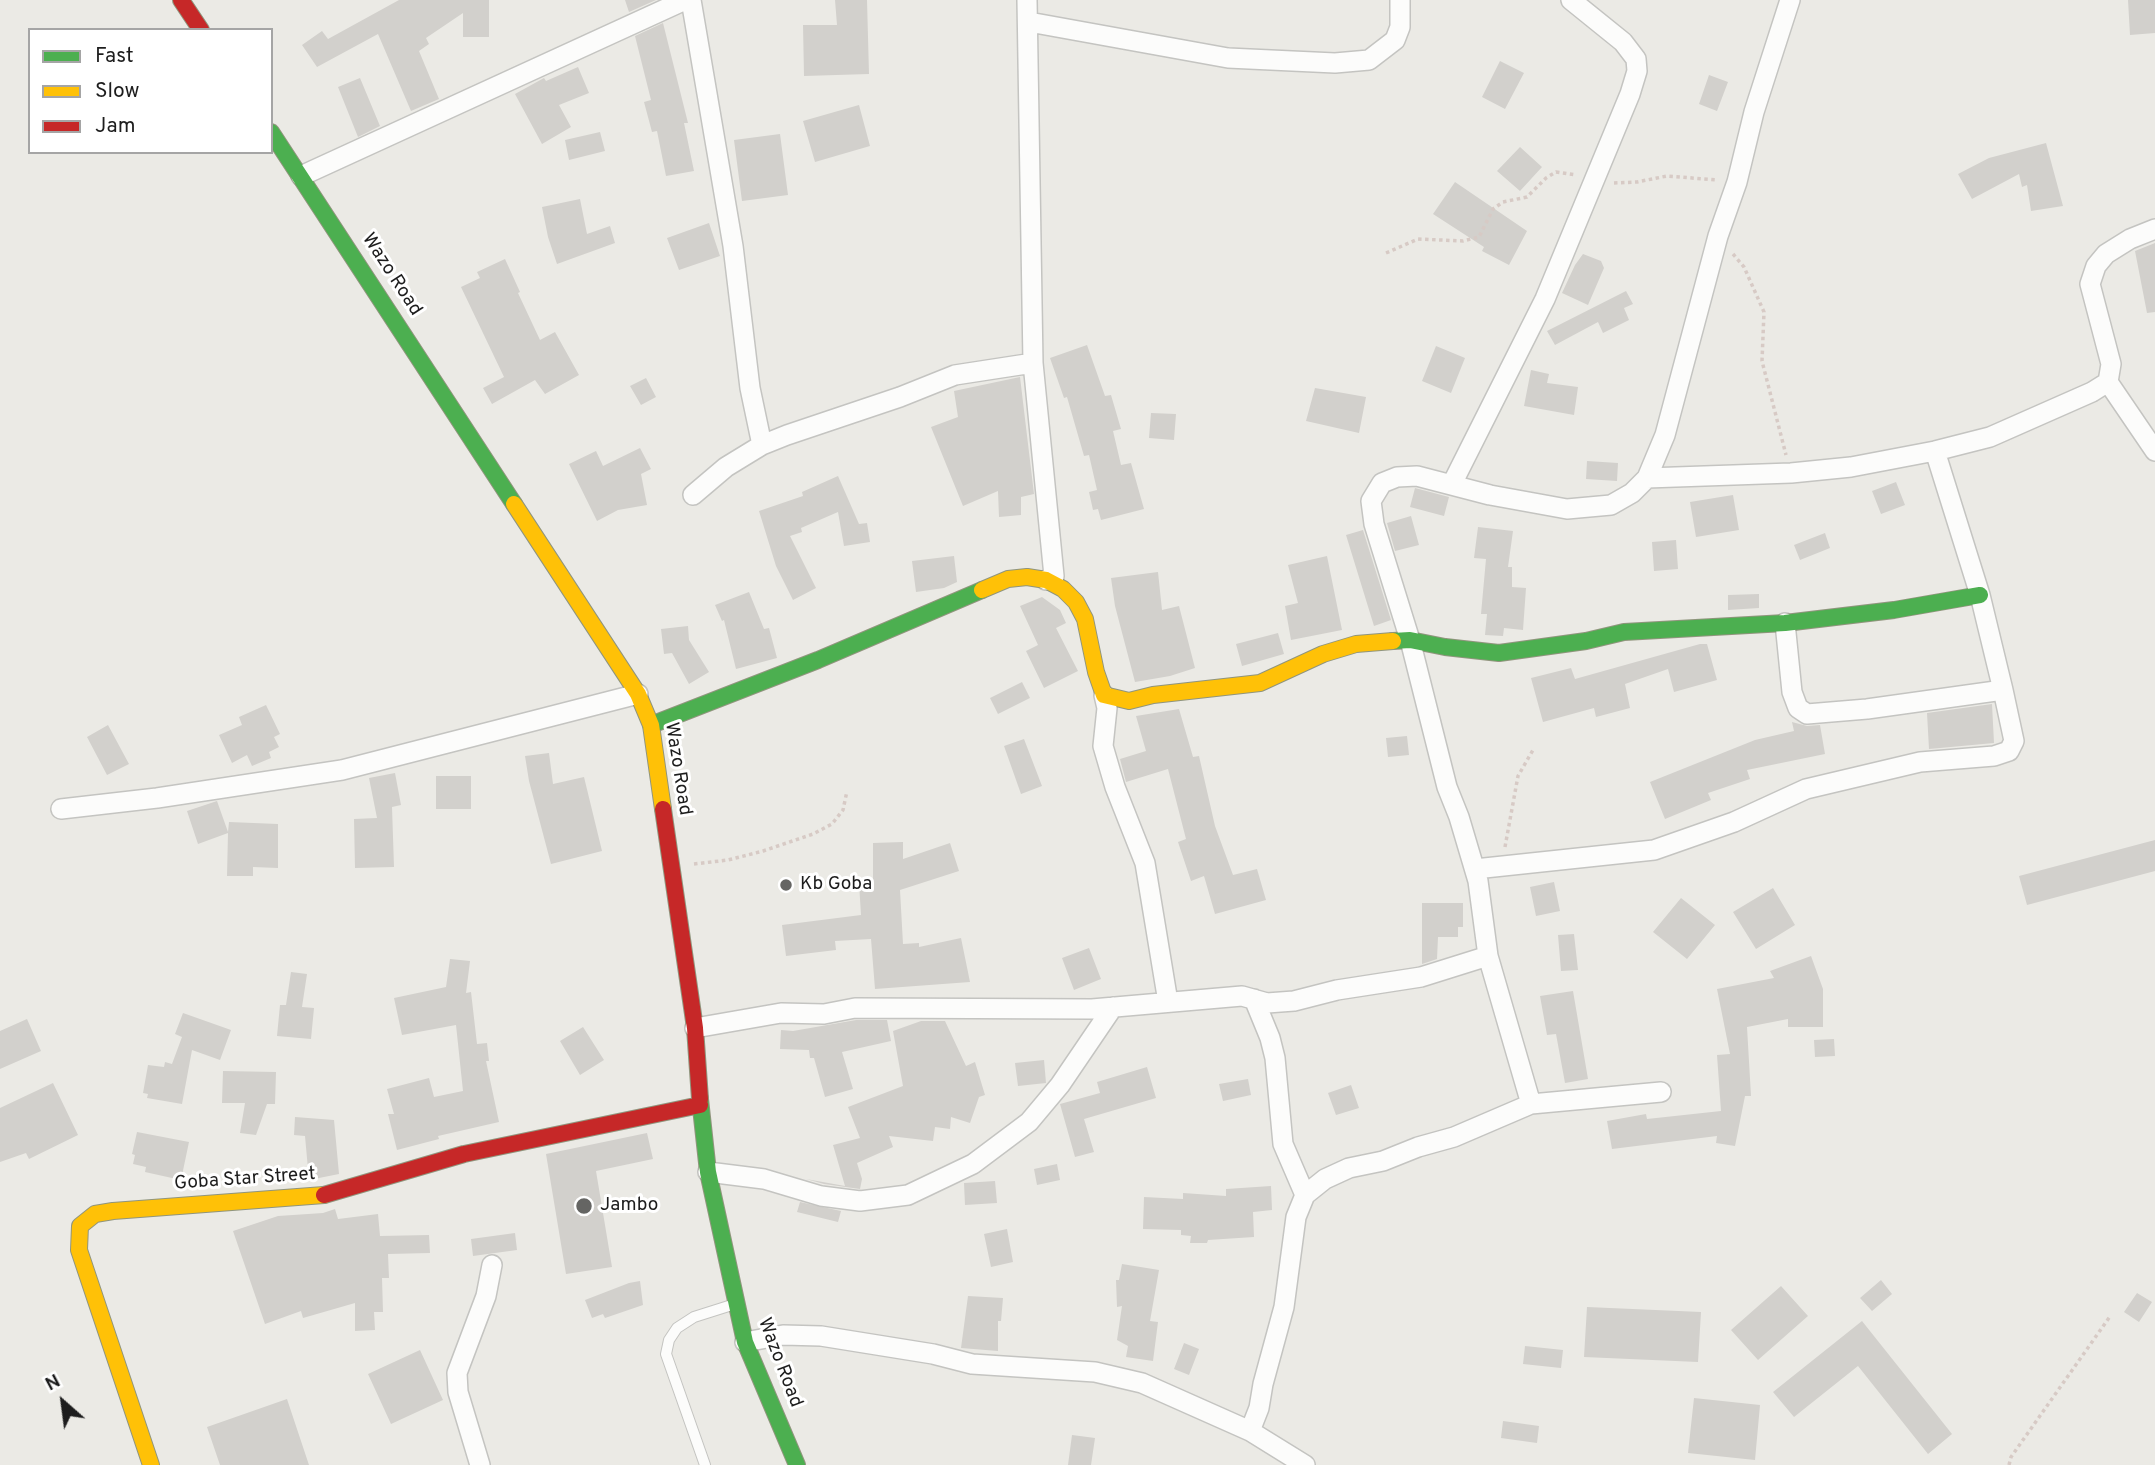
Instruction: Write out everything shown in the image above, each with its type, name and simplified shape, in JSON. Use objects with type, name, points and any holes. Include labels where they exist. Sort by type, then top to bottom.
[{"type":"street","points":[[181,0],[200,28]]},
{"type":"street","points":[[301,176],[685,0]]},
{"type":"street","points":[[691,0],[733,246],[750,388],[762,445]]},
{"type":"street","points":[[1027,0],[1033,363],[1054,576],[1046,580]]},
{"type":"street","points":[[1029,22],[1228,58],[1335,63],[1369,60],[1395,40],[1400,27],[1400,0]]},
{"type":"street","points":[[1452,484],[1545,299],[1637,71],[1636,58],[1623,42],[1571,0]]},
{"type":"street","points":[[1531,1104],[1488,956],[1475,869],[1447,787],[1410,640],[1374,524],[1371,501],[1382,483],[1398,477],[1417,476],[1490,495],[1567,509],[1611,505],[1632,493],[1647,478],[1665,435],[1718,236],[1737,182],[1754,112],[1790,0]]},
{"type":"street","name":"Wazo Road","points":[[273,135],[638,694],[651,725],[695,1028],[708,1172],[745,1342],[797,1465]]},
{"type":"street","points":[[2155,229],[2130,239],[2106,254],[2096,266],[2090,284],[2111,364],[2108,382],[2155,451]]},
{"type":"street","points":[[693,495],[726,467],[762,445],[955,375],[1033,363]]},
{"type":"street","points":[[1647,478],[1791,473],[1851,467],[1935,451],[1990,437],[2108,382]]},
{"type":"street","points":[[1475,869],[1654,850],[1734,822],[1806,789],[1920,762],[1994,757],[2009,751],[2014,741],[1980,595],[1935,451]]},
{"type":"street","points":[[651,725],[818,660],[1008,579],[1027,577],[1046,580],[1063,589],[1076,602],[1085,619],[1107,708],[1103,746],[1115,787],[1145,863],[1168,1002]]},
{"type":"street","points":[[1104,695],[1129,701],[1153,695],[1260,683],[1323,654],[1356,644],[1410,640],[1499,653],[1623,632],[1785,623],[1894,610],[1980,595]]},
{"type":"street","points":[[1785,623],[1792,692],[1798,708],[1807,714],[1867,709],[2003,690]]},
{"type":"street","points":[[61,809],[157,798],[342,770],[638,694]]},
{"type":"street","points":[[695,1028],[780,1013],[824,1014],[855,1009],[1092,1009],[1241,996],[1267,1003],[1294,1001],[1337,990],[1421,977],[1488,956]]},
{"type":"street","points":[[1254,999],[1275,1058],[1283,1144],[1305,1195]]},
{"type":"street","points":[[708,1172],[764,1179],[821,1196],[860,1201],[908,1195],[973,1164],[1029,1122],[1060,1085],[1113,1007]]},
{"type":"street","points":[[1250,1431],[1259,1408],[1284,1307],[1296,1217],[1305,1195],[1325,1179],[1349,1168],[1383,1161],[1454,1137],[1531,1104],[1661,1092]]},
{"type":"street","name":"Goba Star Street","points":[[151,1465],[79,1250],[80,1226],[95,1214],[322,1196],[464,1154],[700,1105]]},
{"type":"street","points":[[480,1465],[458,1392],[457,1373],[486,1296],[492,1265]]},
{"type":"street","points":[[745,1342],[783,1335],[821,1336],[933,1354],[972,1364],[1095,1373],[1142,1383],[1250,1431],[1305,1465]]},
{"type":"lane","points":[[705,1465],[666,1354],[669,1340],[677,1328],[694,1317],[736,1304]]},
{"type":"path","points":[[1386,253],[1418,239],[1463,241],[1479,237],[1493,209],[1503,202],[1527,197],[1556,172],[1620,184],[1667,176],[1737,182]]},
{"type":"path","points":[[1718,236],[1744,267],[1764,312],[1762,361],[1791,473]]},
{"type":"path","points":[[1502,867],[1518,776],[1533,750]]},
{"type":"path","points":[[671,867],[727,860],[813,834],[832,824],[843,810],[847,791]]},
{"type":"path","points":[[2009,1465],[2011,1457],[2112,1315]]},
{"type":"building","points":[[399,0],[489,0],[489,37],[463,37],[463,13],[426,38],[429,44],[419,51],[439,99],[411,111],[378,34],[317,67],[302,45],[322,31],[328,39]]},
{"type":"building","points":[[625,0],[656,0],[629,12]]},
{"type":"building","points":[[835,0],[867,0],[869,74],[804,76],[803,25],[837,25]]},
{"type":"building","points":[[2128,0],[2155,0],[2155,33],[2130,35]]},
{"type":"building","points":[[663,23],[688,123],[684,123],[694,171],[666,176],[657,131],[652,132],[644,102],[651,100],[635,36]]},
{"type":"building","points":[[1500,61],[1524,73],[1505,109],[1482,97]]},
{"type":"building","points":[[578,67],[589,93],[559,105],[571,127],[542,144],[515,94],[544,78],[546,81]]},
{"type":"building","points":[[1709,75],[1728,82],[1717,111],[1699,104]]},
{"type":"building","points":[[360,78],[380,126],[358,137],[338,87]]},
{"type":"building","points":[[859,105],[870,146],[815,162],[803,121]]},
{"type":"building","points":[[600,132],[605,151],[569,160],[565,140]]},
{"type":"building","points":[[780,134],[788,195],[742,201],[734,140]]},
{"type":"building","points":[[2046,143],[2063,206],[2031,211],[2027,185],[2022,187],[2019,174],[1972,199],[1958,174],[1989,158]]},
{"type":"building","points":[[1520,147],[1542,167],[1520,191],[1497,171]]},
{"type":"building","points":[[1455,182],[1527,231],[1509,265],[1482,251],[1484,247],[1433,214]]},
{"type":"building","points":[[580,199],[587,234],[610,226],[615,243],[557,264],[542,207]]},
{"type":"building","points":[[709,223],[720,256],[679,270],[667,238]]},
{"type":"building","points":[[2155,243],[2155,312],[2147,313],[2135,251]]},
{"type":"building","points":[[1583,254],[1601,261],[1604,268],[1588,305],[1562,293]]},
{"type":"building","points":[[505,259],[540,340],[555,332],[579,375],[545,394],[535,380],[492,404],[483,388],[504,377],[461,287],[480,278],[477,272]]},
{"type":"building","points":[[1626,291],[1633,304],[1624,308],[1629,320],[1603,333],[1598,322],[1555,345],[1547,331]]},
{"type":"building","points":[[1087,345],[1105,396],[1111,395],[1121,429],[1113,431],[1121,465],[1131,463],[1144,509],[1101,520],[1098,509],[1093,510],[1089,492],[1097,490],[1089,455],[1084,456],[1067,397],[1064,398],[1050,358]]},
{"type":"building","points":[[1436,346],[1465,358],[1451,393],[1422,381]]},
{"type":"building","points":[[1531,370],[1549,374],[1547,383],[1578,387],[1574,415],[1524,406]]},
{"type":"building","points":[[1020,377],[1034,494],[1021,497],[1021,515],[999,517],[998,491],[963,506],[931,427],[958,417],[954,391]]},
{"type":"building","points":[[646,378],[656,397],[641,405],[630,386]]},
{"type":"building","points":[[1315,388],[1366,397],[1359,433],[1306,421]]},
{"type":"building","points":[[1151,413],[1176,414],[1174,440],[1149,438]]},
{"type":"building","points":[[640,448],[651,469],[641,474],[647,505],[618,510],[597,521],[569,464],[596,451],[603,466]]},
{"type":"building","points":[[1587,461],[1618,463],[1617,481],[1586,479]]},
{"type":"building","points":[[838,476],[859,524],[867,523],[870,542],[844,546],[838,512],[801,528],[802,532],[790,536],[816,588],[793,600],[776,566],[759,511],[803,496],[802,492]]},
{"type":"building","points":[[1896,482],[1905,505],[1881,514],[1872,491]]},
{"type":"building","points":[[1415,488],[1449,497],[1444,516],[1410,507]]},
{"type":"building","points":[[1733,495],[1739,530],[1696,537],[1690,502]]},
{"type":"building","points":[[1411,516],[1419,545],[1395,551],[1387,523]]},
{"type":"building","points":[[1478,527],[1513,531],[1508,567],[1512,567],[1512,587],[1526,588],[1523,630],[1504,628],[1503,636],[1485,635],[1487,614],[1481,614],[1486,559],[1474,558]]},
{"type":"building","points":[[1363,530],[1391,620],[1374,626],[1346,535]]},
{"type":"building","points":[[1825,533],[1830,548],[1800,560],[1794,545]]},
{"type":"building","points":[[1676,540],[1678,569],[1654,571],[1652,542]]},
{"type":"building","points":[[954,556],[957,582],[944,588],[916,592],[912,561]]},
{"type":"building","points":[[1327,556],[1342,630],[1291,640],[1285,606],[1298,603],[1288,565]]},
{"type":"building","points":[[1158,572],[1162,610],[1179,606],[1195,668],[1170,676],[1135,682],[1115,606],[1111,578]]},
{"type":"building","points":[[749,592],[764,629],[769,628],[777,658],[736,669],[724,620],[722,621],[715,605]]},
{"type":"building","points":[[1759,594],[1759,608],[1728,610],[1728,595]]},
{"type":"building","points":[[1042,597],[1060,610],[1066,623],[1056,628],[1078,671],[1044,688],[1026,651],[1038,645],[1020,606]]},
{"type":"building","points":[[688,626],[689,640],[709,672],[689,684],[672,653],[664,654],[661,629]]},
{"type":"building","points":[[1278,633],[1284,654],[1242,666],[1236,644]]},
{"type":"building","points":[[1707,644],[1717,680],[1674,692],[1668,669],[1625,684],[1630,708],[1596,717],[1594,708],[1543,722],[1531,678],[1571,668],[1575,679]]},
{"type":"building","points":[[1022,682],[1030,698],[998,714],[990,698]]},
{"type":"building","points":[[1992,704],[1994,743],[1929,749],[1927,713]]},
{"type":"building","points":[[266,705],[280,734],[274,737],[279,747],[269,752],[271,758],[252,766],[247,755],[232,763],[219,735],[242,725],[239,717]]},
{"type":"building","points":[[1179,709],[1193,757],[1199,756],[1215,826],[1233,875],[1257,869],[1266,900],[1215,914],[1204,876],[1191,881],[1178,842],[1186,839],[1168,769],[1126,782],[1120,759],[1146,751],[1136,716]]},
{"type":"building","points":[[1792,722],[1807,726],[1820,725],[1825,754],[1747,770],[1750,779],[1708,793],[1711,800],[1665,819],[1650,782],[1755,740],[1794,731]]},
{"type":"building","points":[[108,725],[129,764],[107,775],[87,737]]},
{"type":"building","points":[[1407,736],[1409,755],[1388,757],[1386,738]]},
{"type":"building","points":[[1024,739],[1042,786],[1021,794],[1004,746]]},
{"type":"building","points":[[549,753],[553,784],[584,777],[602,851],[551,864],[525,756]]},
{"type":"building","points":[[395,773],[401,805],[392,807],[394,867],[355,868],[354,819],[377,818],[369,778]]},
{"type":"building","points":[[436,776],[471,776],[471,809],[436,809]]},
{"type":"building","points":[[217,801],[228,832],[229,822],[278,824],[278,868],[253,867],[253,876],[227,876],[228,833],[198,844],[187,811]]},
{"type":"building","points":[[2155,840],[2155,871],[2027,905],[2019,876]]},
{"type":"building","points":[[903,842],[903,859],[950,843],[959,871],[900,890],[903,944],[919,943],[919,947],[961,938],[970,982],[875,989],[871,939],[835,941],[836,950],[786,956],[782,925],[861,915],[859,883],[873,882],[873,843]]},
{"type":"building","points":[[1554,882],[1560,911],[1536,916],[1530,887]]},
{"type":"building","points":[[1773,888],[1795,925],[1756,949],[1733,912]]},
{"type":"building","points":[[1681,898],[1715,925],[1687,959],[1653,932]]},
{"type":"building","points":[[1422,903],[1463,903],[1463,927],[1458,927],[1458,937],[1438,937],[1437,959],[1422,964]]},
{"type":"building","points":[[1574,934],[1578,970],[1561,971],[1558,935]]},
{"type":"building","points":[[1089,948],[1101,979],[1074,990],[1062,958]]},
{"type":"building","points":[[1811,956],[1823,989],[1823,1027],[1788,1027],[1788,1019],[1747,1027],[1751,1096],[1745,1096],[1735,1146],[1716,1143],[1717,1136],[1612,1149],[1607,1121],[1646,1114],[1647,1119],[1721,1111],[1717,1055],[1730,1054],[1717,989],[1774,978],[1770,971]]},
{"type":"building","points":[[450,959],[470,961],[466,993],[471,992],[477,1044],[487,1043],[489,1061],[486,1061],[499,1122],[438,1136],[439,1139],[397,1150],[388,1114],[394,1114],[387,1089],[429,1078],[434,1097],[463,1091],[456,1025],[402,1035],[394,998],[446,987]]},
{"type":"building","points":[[291,972],[307,974],[302,1007],[314,1008],[311,1039],[277,1036],[280,1005],[286,1005]]},
{"type":"building","points":[[1573,991],[1588,1079],[1565,1083],[1556,1034],[1547,1035],[1540,996]]},
{"type":"building","points":[[183,1013],[231,1030],[220,1060],[192,1050],[182,1104],[147,1098],[148,1094],[143,1093],[148,1065],[164,1067],[165,1062],[172,1064],[182,1037],[175,1034]]},
{"type":"building","points":[[27,1019],[41,1051],[0,1069],[0,1031]]},
{"type":"building","points":[[856,1020],[887,1020],[891,1041],[842,1052],[853,1089],[825,1097],[814,1058],[810,1058],[809,1050],[780,1049],[781,1030],[793,1031]]},
{"type":"building","points":[[921,1021],[945,1021],[966,1066],[975,1062],[985,1095],[979,1097],[970,1123],[951,1117],[950,1129],[935,1127],[933,1141],[889,1136],[893,1147],[857,1163],[862,1179],[860,1189],[806,1179],[845,1186],[833,1145],[860,1138],[848,1107],[903,1086],[893,1031]]},
{"type":"building","points":[[583,1027],[604,1060],[580,1075],[560,1041]]},
{"type":"building","points":[[1834,1039],[1835,1056],[1815,1057],[1814,1040]]},
{"type":"building","points":[[1044,1060],[1046,1083],[1018,1086],[1015,1063]]},
{"type":"building","points":[[1147,1067],[1156,1098],[1084,1119],[1094,1152],[1075,1157],[1060,1104],[1100,1093],[1097,1082]]},
{"type":"building","points":[[223,1071],[276,1072],[275,1104],[267,1104],[256,1135],[240,1133],[245,1103],[222,1103]]},
{"type":"building","points":[[1248,1079],[1251,1095],[1223,1101],[1219,1084]]},
{"type":"building","points":[[53,1083],[78,1135],[29,1159],[26,1153],[0,1162],[0,1108]]},
{"type":"building","points":[[1351,1085],[1359,1108],[1336,1115],[1328,1093]]},
{"type":"building","points":[[295,1117],[334,1120],[339,1174],[309,1180],[305,1136],[294,1135]]},
{"type":"building","points":[[137,1132],[189,1142],[181,1180],[145,1172],[146,1167],[133,1164],[135,1155],[132,1154]]},
{"type":"building","points":[[647,1133],[653,1159],[596,1171],[612,1267],[566,1274],[546,1154]]},
{"type":"building","points":[[1057,1164],[1060,1180],[1037,1185],[1034,1169]]},
{"type":"building","points":[[995,1181],[997,1203],[965,1205],[964,1183]]},
{"type":"building","points":[[1271,1186],[1272,1210],[1253,1212],[1254,1237],[1190,1243],[1191,1236],[1181,1235],[1181,1230],[1143,1229],[1144,1197],[1183,1199],[1183,1193],[1226,1196],[1226,1189]]},
{"type":"building","points":[[800,1202],[841,1211],[838,1222],[797,1212]]},
{"type":"building","points":[[335,1209],[338,1219],[378,1214],[380,1236],[429,1235],[430,1253],[388,1254],[389,1278],[382,1278],[383,1312],[374,1312],[375,1330],[355,1331],[355,1303],[303,1318],[301,1311],[265,1324],[233,1231],[278,1216],[323,1213]]},
{"type":"building","points":[[1007,1229],[1013,1262],[991,1267],[984,1234]]},
{"type":"building","points":[[515,1233],[517,1250],[473,1256],[471,1239]]},
{"type":"building","points":[[1122,1264],[1159,1270],[1150,1321],[1158,1322],[1153,1361],[1126,1357],[1128,1346],[1117,1340],[1122,1306],[1117,1307],[1116,1280],[1119,1280]]},
{"type":"building","points":[[1881,1280],[1892,1294],[1872,1311],[1860,1298]]},
{"type":"building","points":[[640,1281],[643,1305],[605,1318],[603,1314],[592,1318],[585,1300]]},
{"type":"building","points":[[1781,1286],[1808,1316],[1758,1360],[1731,1330]]},
{"type":"building","points":[[2137,1293],[2152,1302],[2139,1322],[2124,1312]]},
{"type":"building","points":[[968,1296],[1003,1298],[1001,1321],[998,1321],[998,1351],[961,1348]]},
{"type":"building","points":[[1587,1307],[1701,1312],[1698,1362],[1584,1357]]},
{"type":"building","points":[[1862,1321],[1952,1434],[1928,1454],[1858,1366],[1794,1417],[1773,1392]]},
{"type":"building","points":[[1184,1343],[1199,1349],[1189,1375],[1174,1369]]},
{"type":"building","points":[[1525,1346],[1563,1350],[1561,1368],[1523,1364]]},
{"type":"building","points":[[420,1350],[443,1400],[391,1424],[368,1374]]},
{"type":"building","points":[[1694,1398],[1760,1405],[1755,1460],[1688,1453]]},
{"type":"building","points":[[287,1399],[309,1465],[220,1465],[207,1427]]},
{"type":"building","points":[[1503,1421],[1539,1426],[1537,1443],[1501,1438]]},
{"type":"building","points":[[1072,1435],[1095,1438],[1091,1465],[1068,1465]]},
{"type":"traffic: fast","points":[[273,135],[514,504]]},
{"type":"traffic: fast","points":[[651,725],[818,660],[982,590]]},
{"type":"traffic: fast","points":[[1393,641],[1410,640],[1499,653],[1586,641],[1624,632],[1785,623],[1894,610],[1980,595]]},
{"type":"traffic: fast","points":[[700,1099],[708,1172],[745,1342],[797,1465]]},
{"type":"traffic: slow","points":[[514,504],[638,694],[651,725],[663,809]]},
{"type":"traffic: slow","points":[[982,590],[1008,579],[1027,577],[1046,580],[1063,589],[1076,602],[1085,619],[1096,672],[1104,695],[1129,701],[1153,695],[1260,683],[1323,654],[1356,644],[1393,641]]},
{"type":"traffic: slow","points":[[151,1465],[79,1250],[80,1226],[95,1214],[113,1211],[324,1195]]},
{"type":"traffic: jam","points":[[181,0],[200,28]]},
{"type":"traffic: jam","points":[[663,809],[695,1028],[700,1099]]},
{"type":"traffic: jam","points":[[324,1195],[464,1154],[700,1105]]},
{"type":"place","name":"Kb Goba","points":[[786,885]]},
{"type":"place","name":"Jambo","points":[[584,1206]]}]
